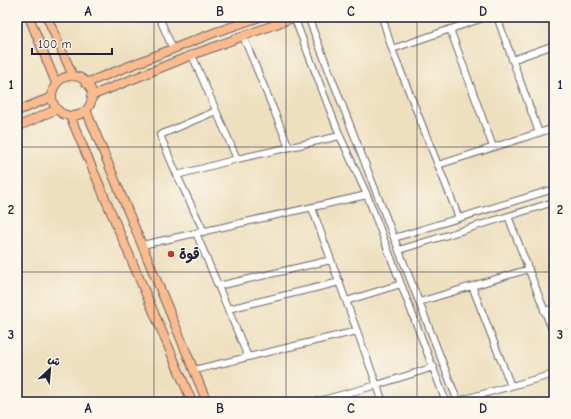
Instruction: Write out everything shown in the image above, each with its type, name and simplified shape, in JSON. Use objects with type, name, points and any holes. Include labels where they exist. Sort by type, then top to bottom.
[{"type":"main road","points":[[29,17],[56,83]]},
{"type":"main road","points":[[47,17],[73,76]]},
{"type":"main road","points":[[86,83],[260,17]]},
{"type":"main road","points":[[92,96],[192,55],[295,17]]},
{"type":"main road","points":[[73,76],[79,77],[86,83],[92,96],[90,105],[86,110],[80,114],[70,116],[57,110],[52,98],[53,89],[56,83],[61,79],[73,76]]},
{"type":"main road","points":[[17,111],[52,98]]},
{"type":"main road","points":[[17,126],[57,110]]},
{"type":"main road","points":[[86,110],[208,402]]},
{"type":"main road","points":[[70,116],[192,402]]},
{"type":"street","points":[[160,17],[173,49]]},
{"type":"street","points":[[295,17],[340,136],[367,195],[434,367],[446,402]]},
{"type":"street","points":[[308,17],[458,402],[554,374]]},
{"type":"street","points":[[382,17],[392,49],[459,218]]},
{"type":"street","points":[[392,49],[486,17]]},
{"type":"street","points":[[497,17],[540,133]]},
{"type":"street","points":[[450,29],[493,147]]},
{"type":"street","points":[[244,36],[289,147]]},
{"type":"street","points":[[512,60],[554,45]]},
{"type":"street","points":[[192,55],[237,159]]},
{"type":"street","points":[[204,232],[160,136],[216,111]]},
{"type":"street","points":[[438,165],[554,128]]},
{"type":"street","points":[[177,175],[237,159],[340,136]]},
{"type":"street","points":[[394,238],[554,189]]},
{"type":"street","points":[[142,245],[367,195]]},
{"type":"street","points":[[532,196],[535,208]]},
{"type":"street","points":[[399,250],[554,202]]},
{"type":"street","points":[[312,208],[383,402]]},
{"type":"street","points":[[508,216],[554,335]]},
{"type":"street","points":[[196,233],[248,356]]},
{"type":"street","points":[[218,286],[331,260]]},
{"type":"street","points":[[419,302],[528,269]]},
{"type":"street","points":[[228,309],[340,282]]},
{"type":"street","points":[[346,301],[401,284]]},
{"type":"street","points":[[472,286],[511,386]]},
{"type":"street","points":[[544,311],[554,308]]},
{"type":"street","points":[[194,370],[357,331]]},
{"type":"street","points":[[315,402],[323,401],[434,367]]},
{"type":"place","name":"قوة","points":[[171,254]]}]
